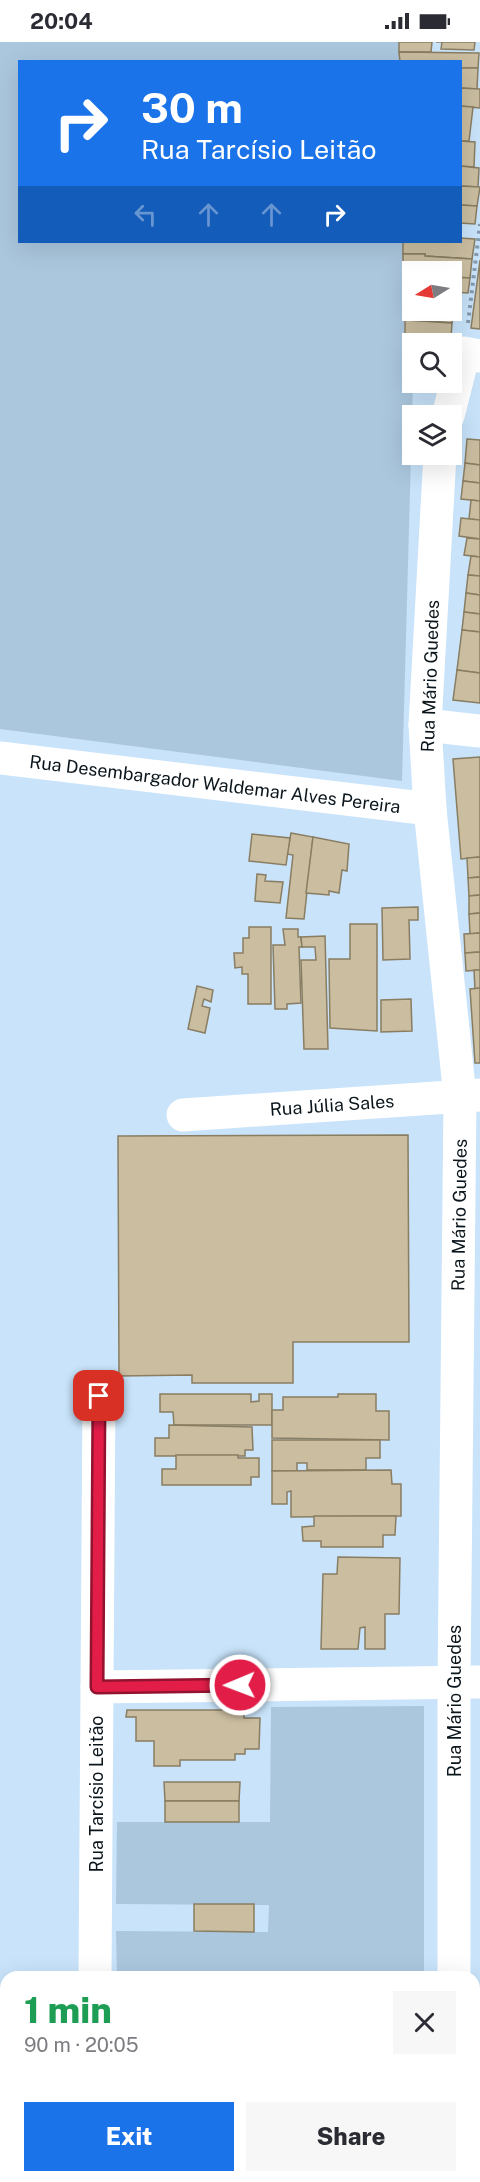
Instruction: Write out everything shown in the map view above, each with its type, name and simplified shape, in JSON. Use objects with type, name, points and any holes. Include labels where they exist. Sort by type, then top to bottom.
[{"type":"street","points":[[452,405],[472,355]]},
{"type":"street","name":"Rua Mário Guedes","points":[[439,465],[425,725],[430,809],[470,1096],[467,1682],[454,1971]]},
{"type":"street","points":[[425,725],[480,731]]},
{"type":"street","name":"Rua Desembargador Waldemar Alves Pereira","points":[[0,758],[430,809]]},
{"type":"street","name":"Rua Júlia Sales","points":[[183,1115],[470,1096]]},
{"type":"street","name":"Rua Tarcísio Leitão","points":[[95,1971],[99,1396]]},
{"type":"street","points":[[97,1687],[467,1682]]},
{"type":"path","points":[[472,355],[480,224]]},
{"type":"shaded area","points":[[0,42],[399,42],[400,60],[18,60],[18,243],[403,243],[402,321],[404,321],[404,333],[402,333],[402,393],[413,393],[412,405],[402,405],[402,465],[411,465],[402,781],[0,729]]},
{"type":"shaded area","points":[[424,1706],[424,1971],[117,1971],[116,1931],[268,1932],[269,1905],[116,1904],[117,1822],[270,1822],[271,1707]]},
{"type":"building","points":[[399,42],[432,42],[431,52],[399,52]]},
{"type":"building","points":[[442,42],[475,42],[474,50],[441,49]]},
{"type":"building","points":[[399,52],[479,53],[478,68],[462,68],[462,60],[400,60]]},
{"type":"building","points":[[462,68],[478,68],[477,89],[462,88]]},
{"type":"building","points":[[462,88],[480,89],[480,108],[462,106]]},
{"type":"building","points":[[462,106],[473,107],[469,141],[462,141]]},
{"type":"building","points":[[462,141],[475,142],[474,167],[462,166]]},
{"type":"building","points":[[462,166],[479,168],[478,187],[462,186]]},
{"type":"building","points":[[462,186],[480,187],[477,206],[462,205]]},
{"type":"building","points":[[462,205],[477,206],[475,224],[462,223]]},
{"type":"building","points":[[462,238],[475,239],[472,259],[403,254],[403,243],[462,243]]},
{"type":"building","points":[[403,254],[472,259],[470,278],[462,278],[462,261],[403,261]]},
{"type":"building","points":[[480,260],[480,329],[471,328]]},
{"type":"building","points":[[462,278],[470,278],[468,293],[462,293]]},
{"type":"building","points":[[405,321],[452,323],[451,333],[405,333]]},
{"type":"building","points":[[421,321],[452,321],[452,323]]},
{"type":"building","points":[[467,439],[480,440],[480,465],[465,463]]},
{"type":"building","points":[[465,463],[480,465],[480,483],[463,481]]},
{"type":"building","points":[[463,481],[480,483],[480,501],[461,499]]},
{"type":"building","points":[[471,500],[480,501],[480,520],[469,519]]},
{"type":"building","points":[[461,518],[480,520],[480,539],[459,536]]},
{"type":"building","points":[[467,538],[480,539],[480,557],[464,555]]},
{"type":"building","points":[[471,556],[480,557],[480,576],[468,575]]},
{"type":"building","points":[[468,575],[480,576],[480,595],[466,593]]},
{"type":"building","points":[[466,593],[480,595],[480,614],[464,612]]},
{"type":"building","points":[[464,612],[480,614],[480,632],[462,630]]},
{"type":"building","points":[[462,630],[480,632],[480,673],[457,670]]},
{"type":"building","points":[[457,670],[480,673],[480,703],[453,700]]},
{"type":"building","points":[[480,757],[480,857],[461,859],[453,759]]},
{"type":"building","points":[[291,833],[313,837],[304,919],[286,918],[293,855],[287,854]]},
{"type":"building","points":[[252,834],[290,838],[286,865],[249,861]]},
{"type":"building","points":[[313,837],[349,844],[347,871],[342,870],[339,893],[329,891],[329,895],[306,893]]},
{"type":"building","points":[[480,857],[480,877],[468,878],[467,858]]},
{"type":"building","points":[[257,874],[266,875],[265,881],[283,882],[280,903],[255,901]]},
{"type":"building","points":[[480,877],[480,895],[469,896],[468,878]]},
{"type":"building","points":[[480,895],[480,913],[469,914],[469,896]]},
{"type":"building","points":[[418,907],[418,920],[409,920],[410,959],[383,960],[382,908]]},
{"type":"building","points":[[480,913],[480,933],[470,934],[469,914]]},
{"type":"building","points":[[350,924],[377,924],[377,1031],[330,1028],[329,959],[350,959]]},
{"type":"building","points":[[249,927],[271,927],[271,1004],[248,1004],[248,974],[242,974],[242,967],[235,968],[234,953],[243,953],[243,938],[249,938]]},
{"type":"building","points":[[283,929],[298,929],[298,937],[301,937],[302,947],[299,947],[301,1003],[287,1004],[287,1009],[275,1009],[273,945],[285,945]]},
{"type":"building","points":[[480,933],[480,952],[465,953],[464,934]]},
{"type":"building","points":[[325,936],[328,1049],[304,1049],[301,960],[316,960],[315,947],[302,947],[301,937]]},
{"type":"building","points":[[480,952],[480,970],[466,971],[465,953]]},
{"type":"building","points":[[474,970],[480,970],[480,988],[475,989]]},
{"type":"building","points":[[197,986],[213,990],[211,1002],[204,999],[202,1006],[210,1008],[205,1033],[188,1029]]},
{"type":"building","points":[[480,988],[480,1063],[475,1063],[470,989]]},
{"type":"building","points":[[411,999],[412,1031],[381,1032],[381,1000]]},
{"type":"building","points":[[408,1135],[409,1342],[293,1342],[293,1383],[192,1383],[192,1375],[119,1376],[118,1136]]},
{"type":"building","points":[[160,1394],[251,1394],[251,1402],[259,1401],[259,1394],[272,1394],[272,1425],[174,1425],[173,1412],[160,1412]]},
{"type":"building","points":[[338,1394],[376,1394],[376,1411],[389,1411],[389,1440],[272,1438],[272,1410],[283,1410],[283,1397],[338,1397]]},
{"type":"building","points":[[169,1425],[252,1427],[253,1450],[245,1450],[245,1456],[155,1456],[155,1438],[169,1438]]},
{"type":"building","points":[[272,1440],[380,1440],[380,1458],[366,1458],[366,1470],[307,1470],[307,1463],[297,1463],[297,1471],[272,1471]]},
{"type":"building","points":[[176,1455],[238,1455],[238,1458],[259,1458],[259,1477],[251,1477],[251,1485],[162,1485],[162,1469],[176,1469]]},
{"type":"building","points":[[391,1470],[392,1484],[401,1484],[401,1516],[291,1517],[291,1491],[287,1492],[287,1504],[272,1504],[272,1471]]},
{"type":"building","points":[[314,1516],[396,1516],[395,1535],[383,1535],[383,1547],[321,1547],[321,1541],[303,1541],[302,1527],[314,1526]]},
{"type":"building","points":[[338,1557],[400,1558],[399,1614],[385,1614],[385,1649],[365,1649],[365,1627],[360,1628],[358,1649],[321,1649],[323,1574],[337,1574]]},
{"type":"building","points":[[127,1710],[244,1710],[244,1718],[260,1718],[259,1749],[245,1749],[245,1754],[235,1754],[235,1760],[180,1760],[180,1766],[154,1766],[154,1741],[136,1741],[136,1717],[126,1717]]},
{"type":"building","points":[[164,1782],[240,1782],[239,1801],[165,1801]]},
{"type":"building","points":[[165,1801],[239,1801],[239,1822],[165,1822]]},
{"type":"building","points":[[194,1904],[254,1904],[254,1932],[194,1931]]},
{"type":"route","points":[[99,1396],[97,1687],[240,1685]]}]
